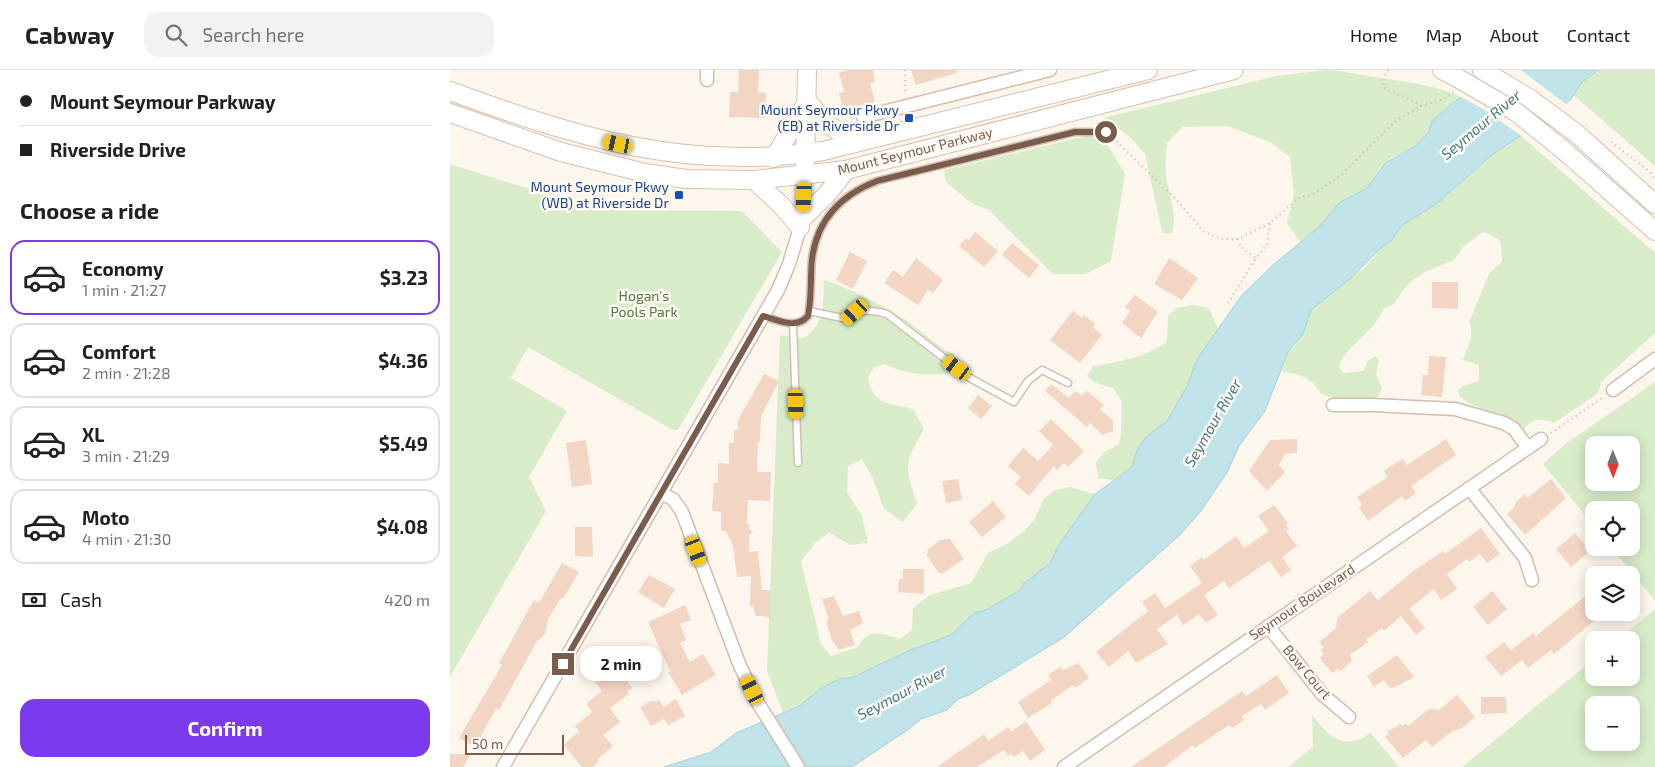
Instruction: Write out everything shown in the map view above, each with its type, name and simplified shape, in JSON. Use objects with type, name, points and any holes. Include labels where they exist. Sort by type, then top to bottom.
[{"type":"main road","points":[[805,176],[807,70]]},
{"type":"main road","name":"Mount Seymour Parkway","points":[[450,91],[592,139],[686,155],[774,158],[805,154],[856,143],[1148,70]]},
{"type":"main road","name":"Mount Seymour Parkway","points":[[450,113],[561,152],[636,172],[686,179],[754,180],[805,176],[846,170],[1234,70]]},
{"type":"main road","points":[[1482,70],[1530,98],[1576,134],[1655,204]]},
{"type":"main road","points":[[1452,77],[1516,112],[1561,148],[1655,232]]},
{"type":"main road","points":[[807,101],[829,125],[856,143]]},
{"type":"main road","points":[[774,158],[807,101]]},
{"type":"main road","points":[[754,180],[802,222],[846,170]]},
{"type":"street","points":[[863,117],[1012,74],[1050,70]]},
{"type":"street","points":[[504,767],[662,494],[768,318],[789,264],[802,222],[805,176]]},
{"type":"street","points":[[1613,390],[1655,359]]},
{"type":"street","points":[[1333,405],[1455,409],[1504,423],[1514,429],[1528,448]]},
{"type":"street","name":"Seymour Boulevard","points":[[1064,767],[1541,439]]},
{"type":"street","points":[[1469,488],[1525,558],[1532,580]]},
{"type":"street","points":[[662,494],[673,499],[682,512],[740,666],[762,710],[798,767]]},
{"type":"street","name":"Bow Court","points":[[1268,626],[1322,694],[1349,716]]},
{"type":"lane","name":"Mount Seymour Parkway","points":[[809,310],[812,259],[817,240],[828,214],[848,195],[877,181],[1053,138],[1083,131],[1106,132]]},
{"type":"lane","points":[[768,318],[793,324],[804,321],[809,310],[847,319],[855,312],[870,310],[887,314],[970,378],[1014,402],[1028,381],[1042,370],[1068,383]]},
{"type":"lane","points":[[793,324],[798,463]]},
{"type":"path","points":[[905,70],[905,106]]},
{"type":"path","points":[[1388,70],[1384,76],[1383,87],[1411,98],[1421,106]]},
{"type":"path","points":[[1106,132],[1176,198],[1203,231],[1221,239],[1238,239],[1270,223],[1299,198],[1314,194],[1341,175],[1397,120],[1421,106],[1446,98],[1452,77]]},
{"type":"path","points":[[1610,142],[1650,171],[1655,179]]},
{"type":"path","points":[[1228,303],[1256,258],[1268,245],[1270,223]]},
{"type":"path","points":[[1238,239],[1240,246],[1256,258]]},
{"type":"path","points":[[1541,439],[1613,390]]},
{"type":"green space","points":[[1325,70],[1413,83],[1438,88],[1461,97],[1432,121],[1429,132],[1414,147],[1391,158],[1381,166],[1367,188],[1339,203],[1319,227],[1300,242],[1287,223],[1294,195],[1290,157],[1270,142],[1227,126],[1183,127],[1167,143],[1166,178],[1174,226],[1172,233],[1162,232],[1145,154],[1130,137],[1103,118],[1276,76]]},
{"type":"green space","points":[[1593,70],[1655,70],[1655,166],[1569,91]]},
{"type":"green space","points":[[1090,135],[1109,147],[1125,174],[1111,261],[1086,274],[1053,274],[989,210],[971,203],[946,182],[944,170]]},
{"type":"green space","points":[[1521,136],[1655,253],[1655,333],[1602,381],[1597,394],[1554,423],[1537,420],[1530,423],[1524,430],[1511,420],[1475,406],[1459,396],[1458,390],[1463,386],[1479,381],[1479,365],[1463,360],[1471,336],[1469,322],[1489,274],[1502,262],[1501,242],[1483,232],[1464,246],[1454,260],[1425,272],[1407,285],[1394,304],[1385,308],[1373,326],[1341,360],[1339,368],[1344,373],[1364,371],[1368,361],[1375,356],[1379,359],[1376,374],[1382,388],[1379,396],[1372,401],[1341,399],[1321,394],[1309,380],[1282,371],[1288,352],[1295,346],[1311,310],[1355,273],[1364,269],[1383,246],[1391,241],[1401,226],[1471,174],[1493,154]]},
{"type":"green space","name":"Hogan's Pools Park","points":[[450,164],[542,193],[614,210],[742,211],[782,252],[678,430],[673,430],[528,347],[511,378],[567,411],[529,477],[546,511],[450,677]]},
{"type":"green space","points":[[824,280],[865,297],[904,319],[954,355],[955,372],[937,374],[910,373],[885,364],[874,367],[868,377],[870,386],[878,398],[883,402],[913,409],[924,429],[912,451],[908,466],[908,473],[917,504],[903,522],[884,509],[873,479],[862,459],[848,466],[847,492],[862,516],[868,543],[851,545],[829,533],[817,541],[801,561],[821,644],[831,656],[858,647],[871,634],[876,633],[900,639],[912,630],[913,608],[930,595],[971,583],[988,553],[1007,544],[1024,531],[1034,520],[1044,498],[1056,490],[1070,487],[1095,494],[1058,546],[1051,562],[1023,584],[1020,590],[988,609],[980,610],[951,635],[861,673],[783,713],[767,671],[780,335],[804,338],[816,326],[822,313]]},
{"type":"green space","points":[[1194,305],[1209,308],[1218,329],[1197,359],[1187,386],[1167,421],[1144,442],[1132,467],[1125,474],[1113,480],[1098,478],[1096,463],[1103,453],[1119,444],[1122,402],[1113,388],[1096,383],[1087,376],[1093,366],[1132,358],[1150,352],[1167,342],[1168,316],[1176,308]]},
{"type":"green space","points":[[1655,382],[1655,600],[1640,582],[1640,566],[1626,566],[1618,556],[1640,556],[1640,501],[1585,501],[1585,515],[1543,464],[1564,445]]},
{"type":"green space","points":[[1655,609],[1655,767],[1462,767],[1585,666],[1585,686],[1640,686],[1640,631],[1628,631]]},
{"type":"green space","points":[[1312,715],[1325,730],[1338,739],[1352,741],[1361,739],[1371,733],[1399,767],[1288,767],[1313,747]]},
{"type":"water","name":"Seymour River","points":[[1493,70],[1599,70],[1582,82],[1571,99],[1555,113],[1493,154],[1435,205],[1401,226],[1391,241],[1383,246],[1350,279],[1311,310],[1303,334],[1288,352],[1265,411],[1239,446],[1228,471],[1201,511],[1180,535],[1063,638],[969,695],[958,699],[947,710],[921,719],[852,767],[664,767],[711,752],[736,733],[799,706],[823,687],[840,679],[853,677],[908,651],[951,635],[974,613],[988,609],[1020,590],[1023,584],[1051,562],[1058,546],[1095,494],[1132,467],[1138,448],[1146,437],[1167,421],[1187,386],[1197,359],[1242,295],[1274,264],[1319,227],[1339,203],[1367,188],[1385,163],[1414,147],[1429,132],[1432,121]]},
{"type":"pier","points":[[1489,70],[1521,70],[1567,105],[1557,115],[1523,137],[1483,109],[1459,96]]},
{"type":"building","points":[[739,70],[759,70],[758,92],[766,93],[765,118],[729,117],[730,92],[738,92]]},
{"type":"building","points":[[873,70],[875,82],[870,83],[875,102],[843,110],[839,93],[844,92],[839,72]]},
{"type":"building","points":[[911,70],[957,70],[957,73],[916,85]]},
{"type":"building","points":[[975,232],[998,251],[984,267],[959,246],[966,238],[969,240]]},
{"type":"building","points":[[1012,243],[1039,265],[1029,278],[1002,255]]},
{"type":"building","points":[[850,252],[867,261],[853,289],[836,280]]},
{"type":"building","points":[[916,258],[943,280],[933,293],[928,290],[918,305],[884,283],[893,270],[903,277]]},
{"type":"building","points":[[1169,258],[1198,278],[1182,300],[1154,284]]},
{"type":"building","points":[[1432,282],[1458,282],[1458,309],[1432,308]]},
{"type":"building","points":[[1135,295],[1158,312],[1141,338],[1122,323],[1130,311],[1125,307]]},
{"type":"building","points":[[1073,311],[1082,318],[1084,315],[1095,324],[1093,327],[1102,335],[1080,363],[1050,340]]},
{"type":"building","points":[[1429,356],[1446,357],[1442,397],[1421,395],[1423,375],[1428,375]]},
{"type":"building","points":[[764,374],[779,381],[761,416],[760,442],[758,442],[757,472],[771,472],[770,501],[748,500],[747,524],[750,524],[749,529],[753,532],[749,535],[749,552],[758,551],[762,590],[770,590],[770,617],[756,616],[753,606],[750,606],[751,576],[737,577],[733,546],[726,531],[721,531],[721,512],[712,511],[714,483],[718,483],[718,463],[729,464],[729,443],[734,443],[734,430],[738,430],[738,420]]},
{"type":"building","points":[[1051,384],[1069,398],[1075,391],[1082,396],[1087,391],[1104,405],[1100,410],[1113,420],[1113,431],[1103,435],[1090,423],[1087,427],[1045,391]]},
{"type":"building","points":[[978,395],[992,406],[981,419],[968,408]]},
{"type":"building","points":[[1051,419],[1084,451],[1068,467],[1064,463],[1057,470],[1054,466],[1029,496],[1015,484],[1021,477],[1008,466],[1023,448],[1038,461],[1053,445],[1039,431]]},
{"type":"building","points":[[1297,439],[1297,453],[1285,454],[1279,465],[1285,472],[1267,491],[1249,471],[1270,440]]},
{"type":"building","points":[[1446,439],[1456,455],[1411,486],[1416,493],[1405,501],[1402,496],[1368,521],[1359,507],[1362,505],[1357,497],[1388,477],[1384,471],[1392,465],[1403,459],[1407,465]]},
{"type":"building","points":[[586,440],[592,484],[572,487],[566,443]]},
{"type":"building","points":[[958,479],[962,500],[946,503],[942,481]]},
{"type":"building","points":[[1551,479],[1566,498],[1525,535],[1507,514],[1525,494],[1527,498]]},
{"type":"building","points":[[993,501],[1006,517],[982,537],[969,522]]},
{"type":"building","points":[[1274,505],[1288,523],[1286,525],[1289,529],[1286,531],[1297,546],[1282,557],[1291,570],[1281,577],[1269,561],[1229,588],[1224,581],[1204,595],[1218,615],[1206,623],[1199,614],[1183,625],[1177,615],[1157,629],[1168,644],[1136,663],[1128,651],[1109,667],[1096,652],[1148,611],[1142,602],[1155,593],[1165,608],[1202,583],[1190,566],[1202,557],[1204,560],[1236,536],[1244,548],[1269,531],[1258,516]]},
{"type":"building","points":[[575,527],[592,527],[593,557],[575,556]]},
{"type":"building","points":[[1481,528],[1500,554],[1487,563],[1480,554],[1469,562],[1467,559],[1447,574],[1457,589],[1441,600],[1434,589],[1409,609],[1425,628],[1416,635],[1401,616],[1384,631],[1382,628],[1366,640],[1368,642],[1350,655],[1352,661],[1341,671],[1338,669],[1332,673],[1320,658],[1324,654],[1321,650],[1324,648],[1319,642],[1336,628],[1337,618],[1370,591],[1378,600],[1416,569],[1443,551],[1445,554]]},
{"type":"building","points":[[1575,533],[1585,545],[1585,555],[1571,567],[1556,549]]},
{"type":"building","points":[[950,539],[964,559],[943,573],[939,573],[926,554],[929,552],[927,550],[940,540]]},
{"type":"building","points":[[562,563],[579,572],[563,599],[561,598],[548,619],[545,634],[537,641],[499,710],[496,708],[475,747],[459,738],[502,665],[499,663],[534,600],[539,603]]},
{"type":"building","points":[[903,569],[924,569],[924,594],[898,592],[899,579],[903,579]]},
{"type":"building","points":[[649,575],[675,589],[664,608],[638,592]]},
{"type":"building","points":[[1492,591],[1507,609],[1488,625],[1473,607]]},
{"type":"building","points":[[834,596],[843,616],[859,611],[863,623],[850,630],[855,645],[839,650],[832,640],[826,622],[828,617],[822,599]]},
{"type":"building","points":[[1585,596],[1585,621],[1594,621],[1554,654],[1551,650],[1528,668],[1522,660],[1501,676],[1485,657],[1504,642],[1511,650],[1533,633],[1536,636]]},
{"type":"building","points":[[685,605],[691,620],[680,624],[686,640],[680,643],[690,662],[703,654],[716,675],[682,695],[668,672],[670,671],[648,622]]},
{"type":"building","points":[[1397,655],[1414,677],[1393,688],[1389,687],[1384,680],[1374,687],[1367,676]]},
{"type":"building","points":[[601,662],[610,674],[620,670],[632,688],[627,691],[629,694],[610,708],[620,722],[603,735],[613,746],[597,760],[599,761],[593,767],[582,767],[564,745],[579,731],[575,726],[592,712],[587,705],[588,702],[602,691],[592,677]]},
{"type":"building","points":[[1078,663],[1089,678],[1078,686],[1074,687],[1073,685],[1050,701],[1052,703],[1028,718],[1018,702],[1051,680],[1048,675],[1060,667],[1063,670]]},
{"type":"building","points":[[1277,675],[1289,693],[1265,710],[1261,704],[1242,716],[1244,720],[1232,728],[1229,725],[1195,748],[1193,745],[1164,767],[1131,767],[1242,691],[1246,696]]},
{"type":"building","points":[[1457,695],[1475,717],[1462,728],[1454,730],[1432,747],[1426,740],[1403,758],[1385,737],[1389,734],[1387,732],[1400,724],[1402,726],[1406,723],[1408,726],[1429,709],[1439,710]]},
{"type":"building","points":[[1481,697],[1506,697],[1507,713],[1481,714]]},
{"type":"building","points":[[676,699],[685,716],[668,725],[664,719],[651,726],[640,707],[653,700],[654,702],[659,700],[664,707]]},
{"type":"building","points":[[1026,721],[1045,750],[1030,761],[1023,751],[1014,757],[1011,753],[1008,756],[1004,750],[977,767],[937,767],[984,734],[988,741],[1008,727],[1011,732]]},
{"type":"building","points":[[450,754],[471,754],[463,767],[450,767]]},
{"type":"place","name":"Mount Seymour Pkwy (EB) at Riverside Dr","points":[[909,118]]},
{"type":"place","name":"Mount Seymour Pkwy (WB) at Riverside Dr","points":[[679,195]]},
{"type":"route","points":[[563,664],[763,316],[786,323],[799,324],[808,316],[814,250],[822,226],[828,214],[835,206],[863,186],[877,181],[1075,132],[1091,130],[1106,132]]}]
